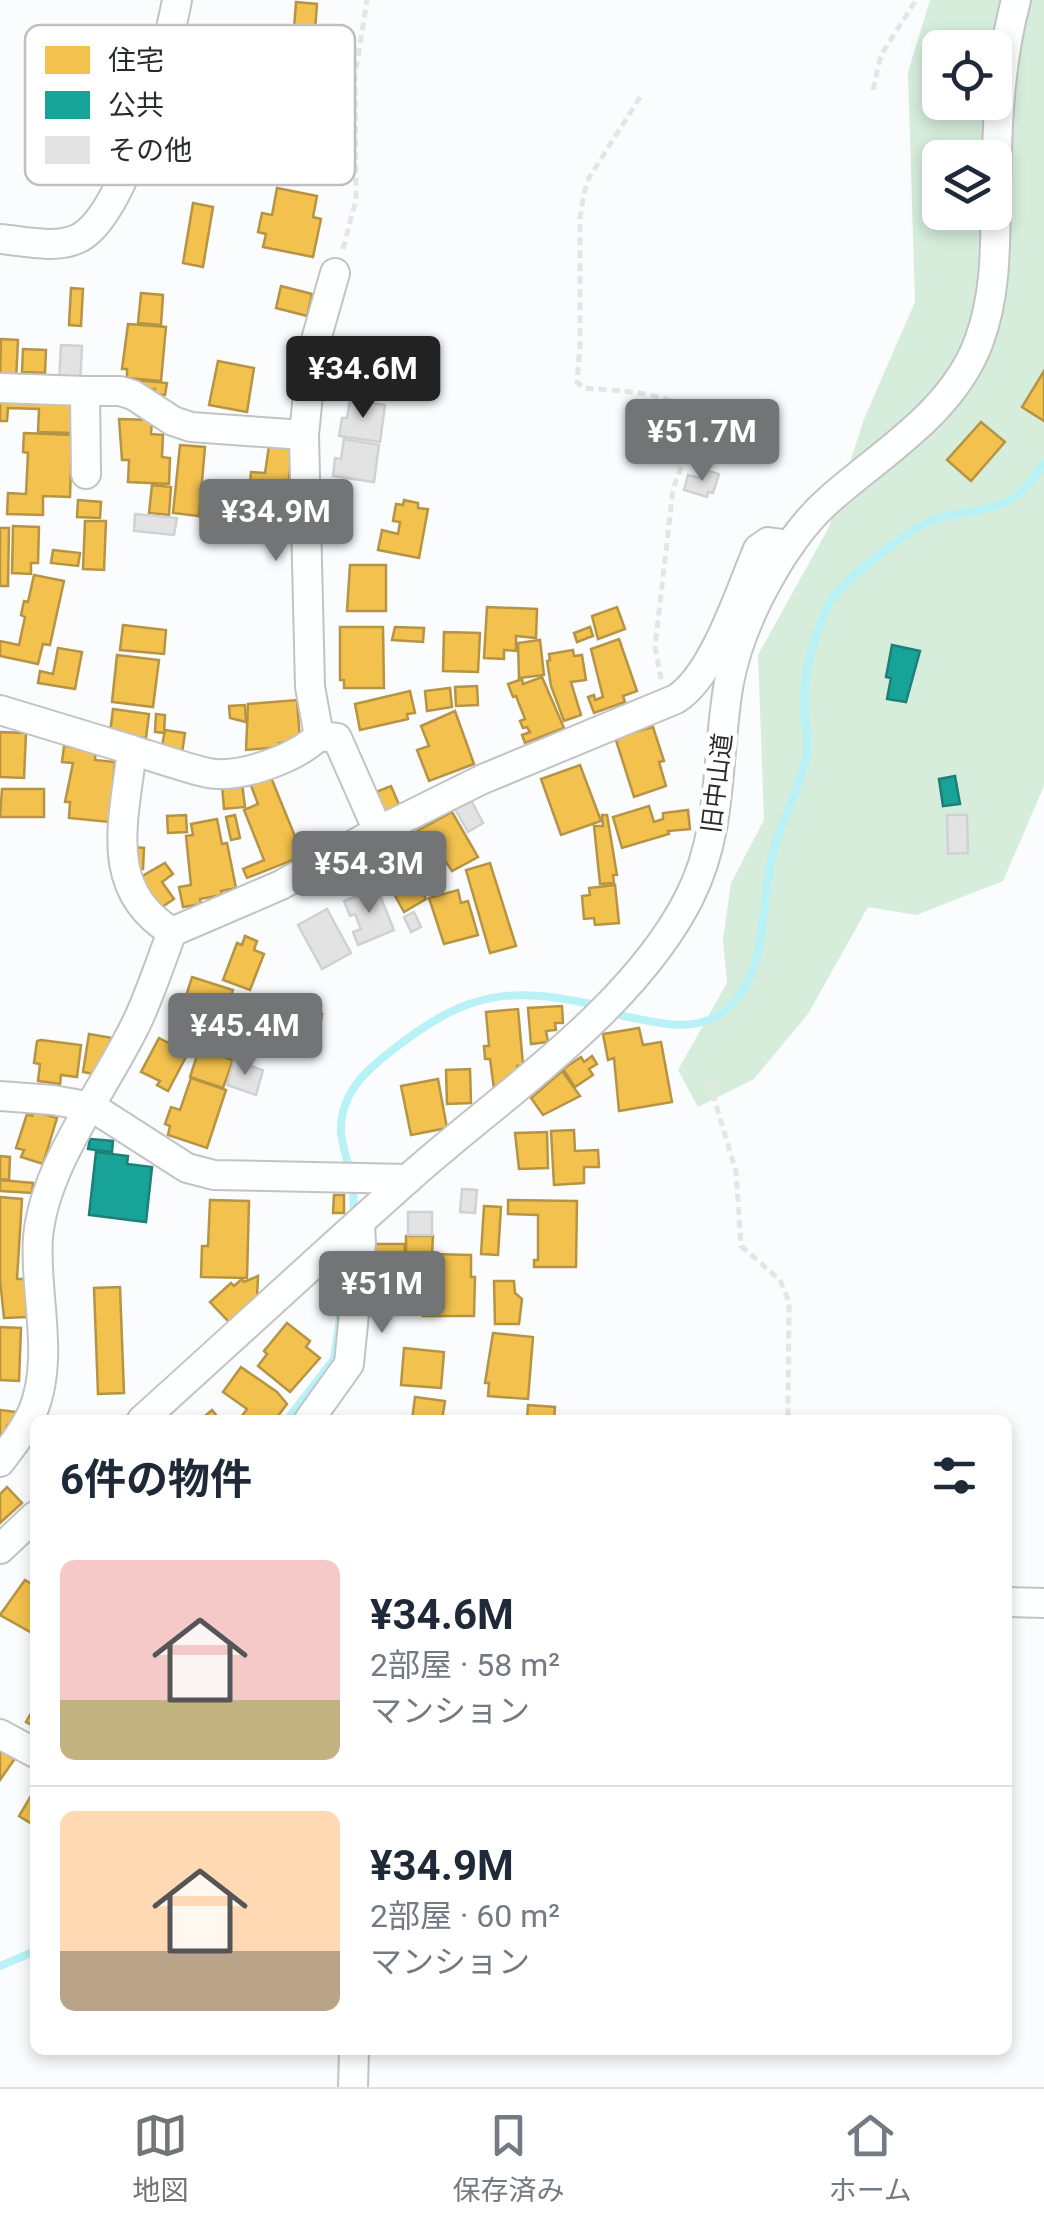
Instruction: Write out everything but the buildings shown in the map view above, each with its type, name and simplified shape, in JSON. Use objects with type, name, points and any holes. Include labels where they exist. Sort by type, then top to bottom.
[{"type":"street","points":[[172,25],[177,0]]},
{"type":"street","name":"旧中山道","points":[[148,1415],[408,1179],[582,1029],[668,936],[699,876],[713,830],[734,661],[760,594],[790,545],[830,498],[877,464],[940,404],[979,342],[993,289],[1002,62],[1016,0]]},
{"type":"street","points":[[0,239],[56,244],[78,239],[109,210],[119,185]]},
{"type":"street","points":[[318,736],[310,687],[304,435],[312,354],[335,273]]},
{"type":"street","points":[[0,388],[120,391],[191,427],[304,435]]},
{"type":"street","points":[[85,391],[86,474]]},
{"type":"street","points":[[0,1462],[26,1423],[41,1383],[38,1237],[46,1202],[58,1168],[137,1022],[172,932],[281,885],[378,830],[483,779],[689,690],[698,681],[758,550],[768,542],[790,545]]},
{"type":"street","points":[[0,710],[213,774],[273,764],[305,749],[318,736]]},
{"type":"street","points":[[318,736],[338,738],[378,830]]},
{"type":"street","points":[[132,750],[125,812],[124,876],[134,899],[158,924],[172,932]]},
{"type":"street","points":[[0,1096],[92,1107],[187,1168],[214,1175],[408,1179]]},
{"type":"street","points":[[312,1415],[348,1364],[360,1224]]},
{"type":"street","points":[[0,1549],[30,1521]]},
{"type":"street","points":[[1012,1602],[1044,1604]]},
{"type":"street","points":[[0,1734],[30,1750]]},
{"type":"street","points":[[353,2087],[354,2055]]},
{"type":"path","points":[[335,273],[356,199],[355,75],[367,0]]},
{"type":"path","points":[[873,90],[881,55],[916,0]]},
{"type":"path","points":[[640,97],[584,193],[580,218],[577,382],[584,388],[656,396],[694,414],[695,429],[672,489],[655,648],[665,703]]},
{"type":"path","points":[[709,1081],[736,1172],[741,1246],[780,1280],[789,1302],[788,1415]]},
{"type":"green space","points":[[930,0],[1044,0],[1044,786],[1003,881],[916,915],[868,907],[808,1014],[754,1079],[698,1107],[678,1070],[727,983],[723,940],[731,883],[764,820],[758,655],[829,527],[864,419],[915,302],[908,72]]},
{"type":"waterway","points":[[623,1016],[668,1024],[702,1022],[732,1004],[746,986],[760,941],[775,846],[807,752],[804,693],[808,667],[819,627],[835,594],[878,556],[925,524],[1009,500],[1044,463]]},
{"type":"waterway","points":[[350,1171],[341,1133],[345,1104],[360,1080],[380,1060],[427,1025],[470,1004],[514,995],[591,1004]]},
{"type":"waterway","points":[[353,1185],[354,1212]]},
{"type":"waterway","points":[[291,1415],[334,1359],[341,1311]]},
{"type":"waterway","points":[[0,1966],[30,1953]]}]
